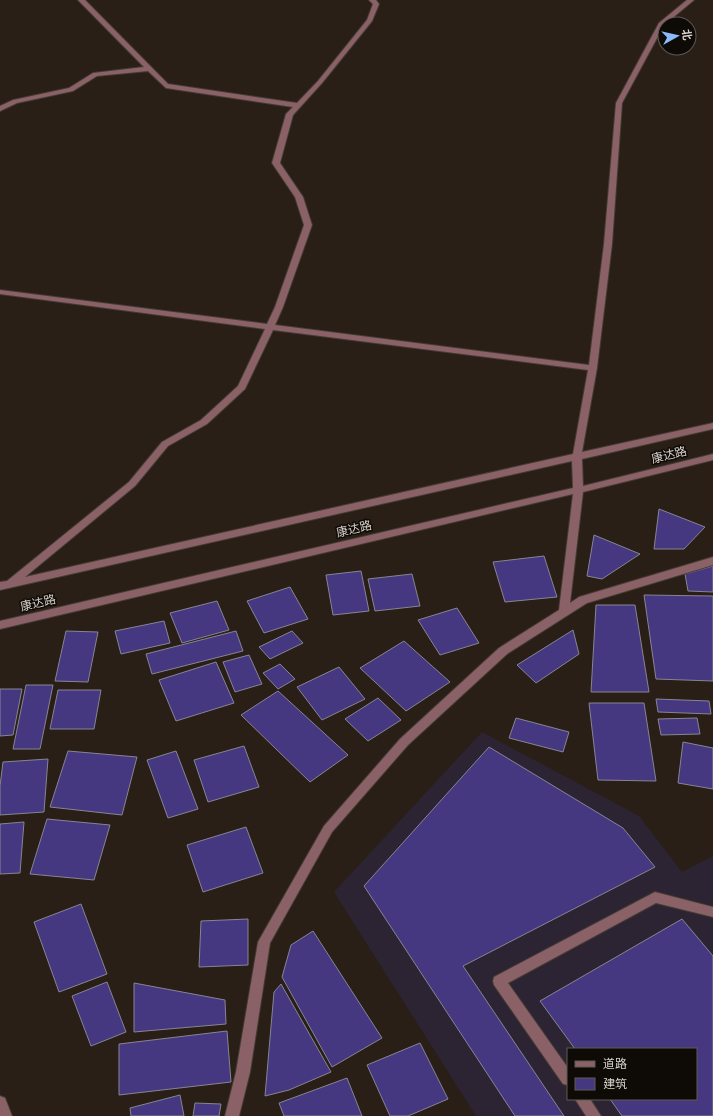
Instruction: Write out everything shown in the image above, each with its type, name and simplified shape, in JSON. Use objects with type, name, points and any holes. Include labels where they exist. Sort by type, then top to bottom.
[{"type":"street","points":[[81,0],[166,86],[297,106]]},
{"type":"street","points":[[11,583],[132,484],[165,444],[204,422],[242,387],[279,307],[308,225],[298,197],[276,163],[290,114],[320,82],[370,20],[376,4],[372,0]]},
{"type":"street","points":[[564,612],[578,490],[577,456],[593,368],[608,244],[618,102],[661,24],[691,0]]},
{"type":"street","points":[[0,110],[15,101],[71,90],[95,74],[149,69]]},
{"type":"street","points":[[0,292],[593,368]]},
{"type":"street","name":"康达路","points":[[0,586],[713,426]]},
{"type":"street","name":"康达路","points":[[0,625],[713,457]]},
{"type":"street","points":[[232,1116],[243,1072],[264,942],[328,829],[404,742],[503,652],[583,600],[713,561]]},
{"type":"street","points":[[567,1079],[499,981],[655,897],[713,912]]},
{"type":"street","points":[[583,1100],[594,1116]]},
{"type":"street","points":[[0,1104],[5,1116]]},
{"type":"shaded area","points":[[482,732],[639,816],[682,872],[713,856],[713,1116],[476,1116],[334,892]]},
{"type":"building","points":[[659,509],[705,527],[684,549],[654,549]]},
{"type":"building","points":[[594,535],[640,554],[602,579],[587,576]]},
{"type":"building","points":[[544,556],[557,597],[505,602],[493,562]]},
{"type":"building","points":[[713,566],[713,592],[688,591],[685,574]]},
{"type":"building","points":[[361,571],[369,611],[333,615],[326,575]]},
{"type":"building","points":[[412,574],[420,606],[375,611],[368,579]]},
{"type":"building","points":[[290,587],[308,619],[264,633],[247,601]]},
{"type":"building","points":[[644,595],[713,596],[713,681],[656,679]]},
{"type":"building","points":[[217,601],[229,630],[182,643],[170,613]]},
{"type":"building","points":[[596,605],[635,605],[649,692],[591,692]]},
{"type":"building","points":[[457,608],[479,643],[440,655],[418,620]]},
{"type":"building","points":[[164,621],[170,643],[121,654],[115,631]]},
{"type":"building","points":[[573,630],[579,654],[536,683],[517,665]]},
{"type":"building","points":[[66,631],[98,632],[88,682],[55,681]]},
{"type":"building","points":[[236,631],[243,651],[152,674],[146,654]]},
{"type":"building","points":[[292,631],[303,643],[270,659],[259,647]]},
{"type":"building","points":[[404,641],[450,682],[406,711],[360,668]]},
{"type":"building","points":[[249,655],[262,684],[235,692],[223,662]]},
{"type":"building","points":[[216,662],[234,703],[176,721],[159,680]]},
{"type":"building","points":[[280,664],[295,679],[278,689],[263,673]]},
{"type":"building","points":[[339,667],[365,699],[322,720],[297,687]]},
{"type":"building","points":[[26,685],[53,685],[40,749],[13,749]]},
{"type":"building","points":[[0,689],[22,689],[13,735],[0,736]]},
{"type":"building","points":[[58,690],[101,690],[94,729],[50,729]]},
{"type":"building","points":[[278,691],[348,755],[310,782],[241,715]]},
{"type":"building","points":[[378,698],[401,720],[368,741],[345,719]]},
{"type":"building","points":[[656,699],[709,701],[711,714],[658,712]]},
{"type":"building","points":[[589,703],[644,703],[656,781],[598,780]]},
{"type":"building","points":[[516,718],[569,732],[563,752],[509,738]]},
{"type":"building","points":[[697,718],[700,734],[661,735],[658,719]]},
{"type":"building","points":[[683,742],[713,748],[713,789],[678,783]]},
{"type":"building","points":[[244,746],[259,787],[208,802],[194,760]]},
{"type":"building","points":[[489,747],[623,828],[655,867],[463,966],[564,1116],[515,1116],[364,886]]},
{"type":"building","points":[[68,751],[137,757],[122,815],[50,807]]},
{"type":"building","points":[[176,751],[198,809],[168,818],[147,760]]},
{"type":"building","points":[[48,759],[44,812],[0,815],[0,786],[3,762]]},
{"type":"building","points":[[47,819],[110,825],[94,880],[30,874]]},
{"type":"building","points":[[24,822],[20,873],[0,874],[0,824]]},
{"type":"building","points":[[246,827],[263,873],[203,892],[187,845]]},
{"type":"building","points":[[81,904],[107,974],[59,992],[34,922]]},
{"type":"building","points":[[248,919],[248,965],[199,967],[201,921]]},
{"type":"building","points":[[682,919],[713,956],[713,1116],[622,1116],[611,1100],[697,1100],[697,1048],[574,1048],[540,1001]]},
{"type":"building","points":[[313,931],[382,1038],[332,1067],[282,977],[291,945]]},
{"type":"building","points":[[107,982],[126,1032],[91,1046],[72,996]]},
{"type":"building","points":[[134,983],[225,1000],[226,1024],[134,1032]]},
{"type":"building","points":[[281,984],[331,1072],[289,1090],[265,1096],[274,992]]},
{"type":"building","points":[[227,1031],[231,1082],[119,1095],[119,1044]]},
{"type":"building","points":[[420,1043],[448,1099],[408,1116],[390,1116],[367,1065]]},
{"type":"building","points":[[347,1078],[362,1116],[284,1116],[279,1103]]},
{"type":"building","points":[[180,1095],[184,1116],[131,1116],[130,1108]]},
{"type":"building","points":[[195,1103],[221,1104],[219,1116],[193,1116]]}]
